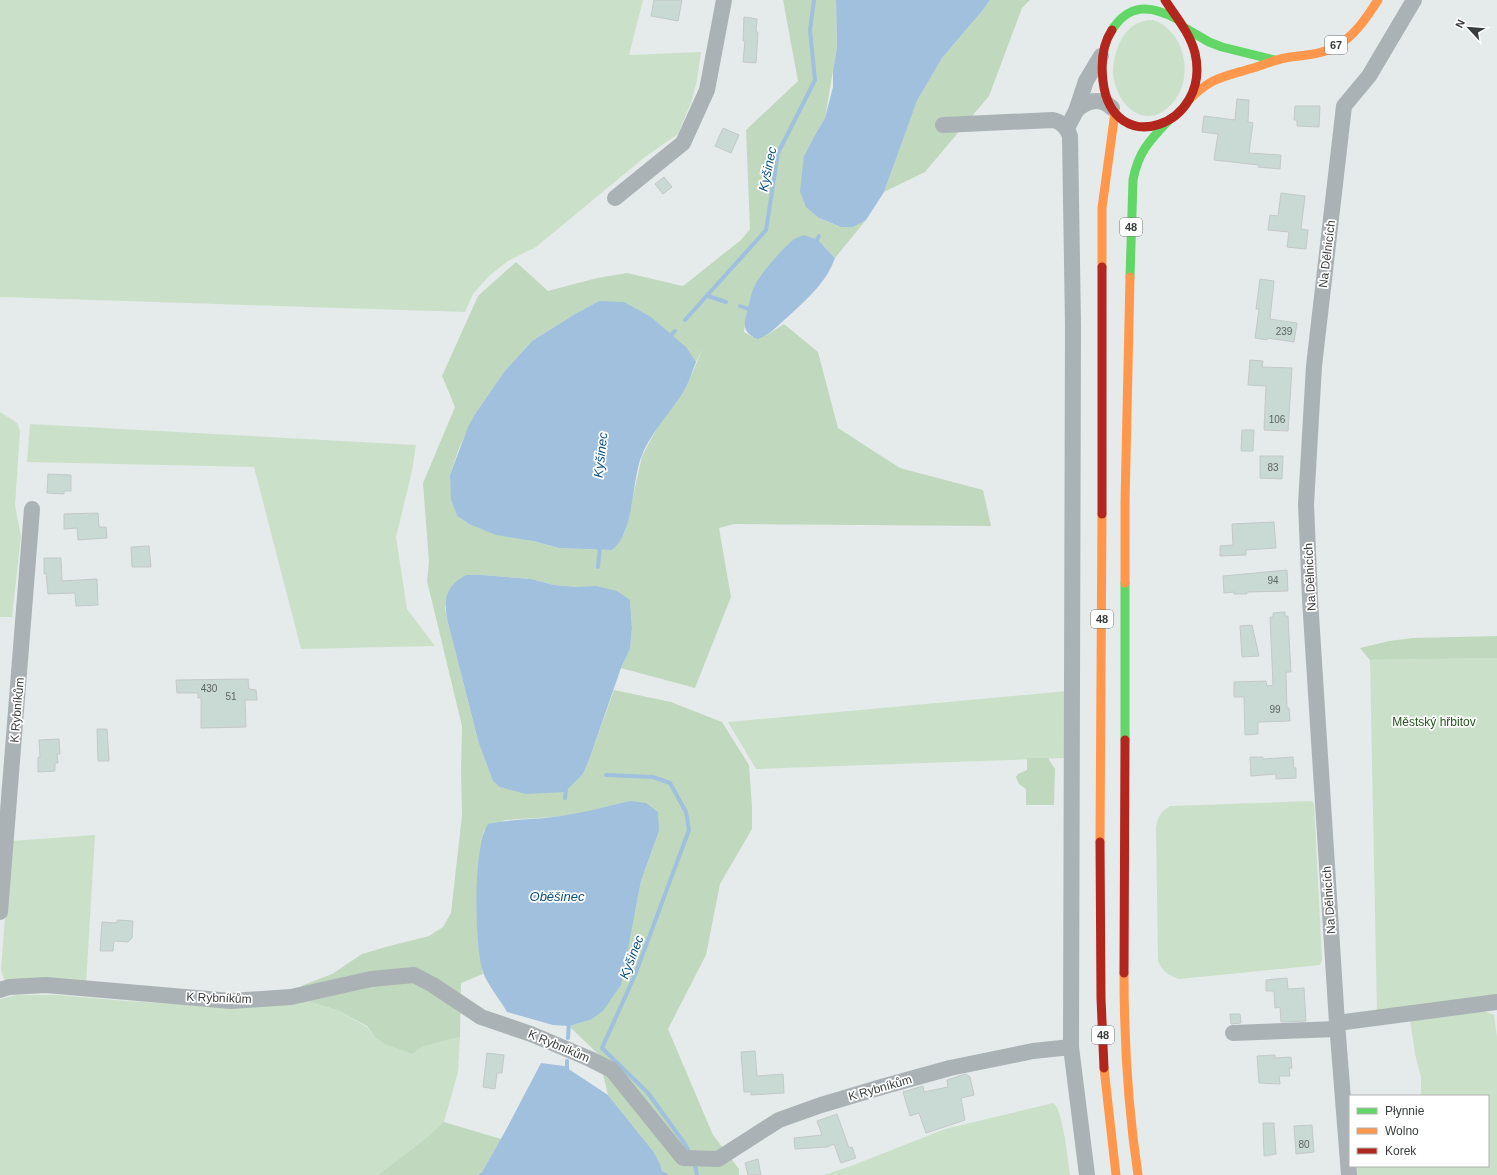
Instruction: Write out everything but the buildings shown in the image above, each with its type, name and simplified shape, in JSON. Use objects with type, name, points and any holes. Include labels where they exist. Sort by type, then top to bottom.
[{"type":"main road","name":"48","points":[[1138,1175],[1131,1120],[1125,1034],[1124,986],[1125,510],[1133,180],[1135,167],[1140,153],[1145,145],[1169,120],[1182,110],[1189,100],[1195,80],[1196,65],[1192,44],[1185,28],[1177,19],[1166,0]]},
{"type":"main road","name":"67","points":[[1189,100],[1200,88],[1224,75],[1250,69],[1275,60],[1307,55],[1328,49],[1342,42],[1364,21],[1378,0]]},
{"type":"main road","name":"48","points":[[1124,15],[1128,1]]},
{"type":"main road","name":"48","points":[[1169,120],[1152,126],[1136,126],[1123,120],[1114,110],[1106,95],[1102,76],[1103,53],[1109,33],[1124,15],[1133,11],[1149,8],[1163,12],[1177,19]]},
{"type":"main road","name":"67","points":[[1185,28],[1209,42],[1222,47],[1275,60]]},
{"type":"main road","name":"48","points":[[1114,110],[1104,184],[1102,216],[1103,345],[1100,909],[1101,998],[1104,1063],[1116,1175]]},
{"type":"street","points":[[615,198],[683,143],[707,90],[724,0]]},
{"type":"street","name":"Na Dělnicích","points":[[1349,1175],[1337,1026],[1310,599],[1306,504],[1314,366],[1344,106],[1369,76],[1414,0]]},
{"type":"street","points":[[1067,128],[1076,111],[1086,82],[1103,53]]},
{"type":"street","points":[[1076,111],[1086,102],[1092,101],[1104,102],[1114,110]]},
{"type":"street","points":[[943,126],[1053,120],[1060,122],[1067,128],[1070,136],[1073,326],[1071,1047],[1087,1175]]},
{"type":"street","name":"K Rybníkům","points":[[0,912],[32,509]]},
{"type":"street","name":"K Rybníkům","points":[[0,990],[9,987],[46,985],[231,1001],[291,997],[371,979],[414,975],[433,985],[481,1017],[531,1034],[612,1070],[684,1158],[718,1159],[779,1120],[843,1098],[950,1068],[1033,1051],[1071,1047]]},
{"type":"street","points":[[1233,1033],[1337,1026],[1497,1002]]},
{"type":"green space","points":[[0,0],[643,0],[629,55],[701,52],[697,80],[692,100],[678,134],[645,157],[536,247],[508,261],[489,276],[473,294],[465,312],[0,297]]},
{"type":"green space","points":[[783,0],[836,0],[837,47],[825,118],[804,156],[819,218],[832,224],[847,227],[866,220],[835,258],[824,246],[770,266],[755,286],[746,316],[744,332],[753,337],[765,336],[784,324],[818,352],[838,428],[900,468],[983,490],[991,526],[734,524],[719,528],[731,597],[695,688],[621,668],[630,649],[632,628],[630,600],[577,587],[554,585],[531,579],[466,575],[445,608],[479,744],[493,781],[551,792],[565,792],[583,774],[614,690],[671,702],[722,722],[749,765],[752,829],[720,884],[706,955],[668,1029],[713,1135],[739,1169],[739,1175],[661,1175],[662,1173],[653,1151],[608,1095],[598,1054],[569,1026],[590,1020],[635,912],[641,881],[659,831],[630,801],[580,814],[505,820],[484,830],[479,866],[477,902],[478,938],[483,974],[461,983],[460,1037],[421,1047],[412,1054],[385,1044],[375,1037],[367,1026],[337,1010],[307,1001],[301,986],[332,974],[362,954],[429,936],[443,927],[451,913],[462,815],[462,726],[427,581],[429,562],[423,483],[455,407],[442,376],[478,296],[516,262],[548,291],[597,278],[627,273],[683,286],[741,240],[750,229],[746,130],[798,81]],"holes":[[[599,301],[686,349],[696,362],[703,348],[688,383],[672,408],[659,424],[642,456],[625,532],[612,550],[559,548],[469,524],[457,516],[452,503],[450,475],[459,448],[475,414],[504,372],[532,341]]]},
{"type":"green space","points":[[990,0],[1030,0],[1022,8],[989,96],[925,172],[884,192],[917,101],[942,58]]},
{"type":"green space","points":[[1153,20],[1164,25],[1179,43],[1185,66],[1184,78],[1181,90],[1175,100],[1165,110],[1154,115],[1144,116],[1135,112],[1126,105],[1120,96],[1115,85],[1113,68],[1117,49],[1129,29],[1142,21]]},
{"type":"green space","points":[[0,412],[17,423],[20,431],[15,506],[21,536],[12,617],[0,617]]},
{"type":"green space","points":[[30,424],[416,445],[412,471],[396,537],[407,609],[435,646],[301,649],[254,467],[27,462]]},
{"type":"green space","points":[[1497,636],[1497,658],[1370,660],[1360,648],[1389,641],[1413,638]]},
{"type":"green space","name":"Městský hřbitov","points":[[1497,658],[1497,996],[1377,1013],[1370,660]]},
{"type":"green space","points":[[1067,691],[1066,758],[756,769],[728,722]]},
{"type":"green space","points":[[1027,758],[1048,758],[1055,769],[1054,805],[1026,805],[1026,789],[1019,784],[1016,777],[1018,774],[1027,770]]},
{"type":"green space","points":[[1311,801],[1314,803],[1322,960],[1320,965],[1179,979],[1166,973],[1158,961],[1156,827],[1162,813],[1170,806]]},
{"type":"green space","points":[[95,835],[86,984],[12,983],[4,979],[1,970],[11,841]]},
{"type":"green space","points":[[17,995],[57,995],[196,1005],[307,1001],[337,1010],[367,1027],[375,1037],[421,1047],[460,1037],[458,1072],[444,1122],[426,1138],[378,1175],[0,1175],[0,999]]},
{"type":"green space","points":[[1481,1010],[1494,1015],[1497,1037],[1497,1175],[1353,1175],[1353,1167],[1489,1167],[1489,1095],[1421,1095],[1421,1077],[1415,1054],[1410,1020]]},
{"type":"green space","points":[[1053,1103],[1057,1107],[1060,1115],[1070,1175],[824,1175],[945,1129]]},
{"type":"green space","points":[[444,1122],[501,1139],[482,1172],[478,1175],[378,1175],[426,1138]]},
{"type":"water","points":[[836,0],[990,0],[942,58],[917,101],[884,192],[866,220],[853,227],[841,227],[819,218],[806,207],[800,191],[804,156],[825,118],[833,87],[833,71],[837,47]]},
{"type":"water","points":[[804,235],[818,240],[835,258],[832,266],[817,288],[776,328],[758,339],[753,337],[746,331],[745,319],[755,285],[783,249],[793,240]]},
{"type":"water","points":[[599,301],[624,302],[651,317],[686,347],[696,362],[683,392],[652,436],[642,455],[638,466],[629,519],[619,542],[612,550],[559,548],[533,541],[496,535],[469,524],[457,516],[451,500],[450,475],[468,427],[475,414],[504,372],[532,341]]},
{"type":"water","points":[[466,575],[531,579],[554,585],[577,587],[596,586],[617,591],[630,600],[632,628],[630,649],[621,668],[583,774],[565,792],[526,794],[500,787],[493,781],[479,744],[447,619],[446,598],[450,588],[454,583]]},
{"type":"water","name":"Oběšinec","points":[[630,801],[646,803],[658,812],[659,831],[641,881],[621,985],[603,1011],[590,1020],[569,1026],[553,1025],[507,1012],[483,972],[478,941],[476,896],[477,873],[483,835],[488,824],[504,821],[563,816]]},
{"type":"water","points":[[541,1063],[564,1066],[608,1095],[653,1151],[660,1164],[661,1175],[478,1175],[482,1172],[507,1128]]},
{"type":"waterway","name":"Kyšinec","points":[[685,320],[766,230],[778,153],[815,80],[810,30],[814,0]]},
{"type":"waterway","points":[[815,243],[819,236]]},
{"type":"waterway","points":[[708,296],[726,302]]},
{"type":"waterway","points":[[740,306],[748,309],[752,305]]},
{"type":"waterway","name":"Kyšinec","points":[[669,337],[675,331]]},
{"type":"waterway","name":"Kyšinec","points":[[598,567],[600,545]]},
{"type":"waterway","name":"Kyšinec","points":[[606,775],[653,777],[670,783],[686,812],[689,830],[635,975],[602,1048],[648,1093],[685,1144],[690,1154]]},
{"type":"waterway","points":[[565,798],[566,789]]},
{"type":"waterway","points":[[568,1038],[569,1022]]},
{"type":"waterway","points":[[567,1061],[567,1072]]},
{"type":"waterway","name":"Kyšinec","points":[[694,1162],[697,1175]]},
{"type":"waterway","points":[[657,1171],[666,1175]]},
{"type":"traffic: fast","points":[[1112,30],[1126,15],[1141,9],[1158,11],[1177,19]]},
{"type":"traffic: fast","points":[[1185,28],[1209,42],[1222,47],[1275,60]]},
{"type":"traffic: fast","points":[[1130,277],[1133,180],[1135,170],[1146,147],[1169,120]]},
{"type":"traffic: fast","points":[[1125,583],[1125,740]]},
{"type":"traffic: slow","points":[[1189,100],[1211,82],[1226,76],[1281,59],[1317,53],[1335,47],[1348,38],[1365,20],[1378,0]]},
{"type":"traffic: slow","points":[[1102,267],[1102,208],[1115,112]]},
{"type":"traffic: slow","points":[[1125,583],[1125,503],[1130,277]]},
{"type":"traffic: slow","points":[[1100,842],[1102,514]]},
{"type":"traffic: slow","points":[[1124,973],[1127,1074],[1138,1175]]},
{"type":"traffic: slow","points":[[1104,1068],[1116,1175]]},
{"type":"traffic: jam","points":[[1112,30],[1104,48],[1102,68],[1103,81],[1110,106],[1124,121],[1141,127],[1159,124],[1176,115],[1189,99],[1196,78],[1195,53],[1190,39],[1165,0]]},
{"type":"traffic: jam","points":[[1102,267],[1102,514]]},
{"type":"traffic: jam","points":[[1124,973],[1125,740]]},
{"type":"traffic: jam","points":[[1100,842],[1101,998],[1104,1068]]}]
